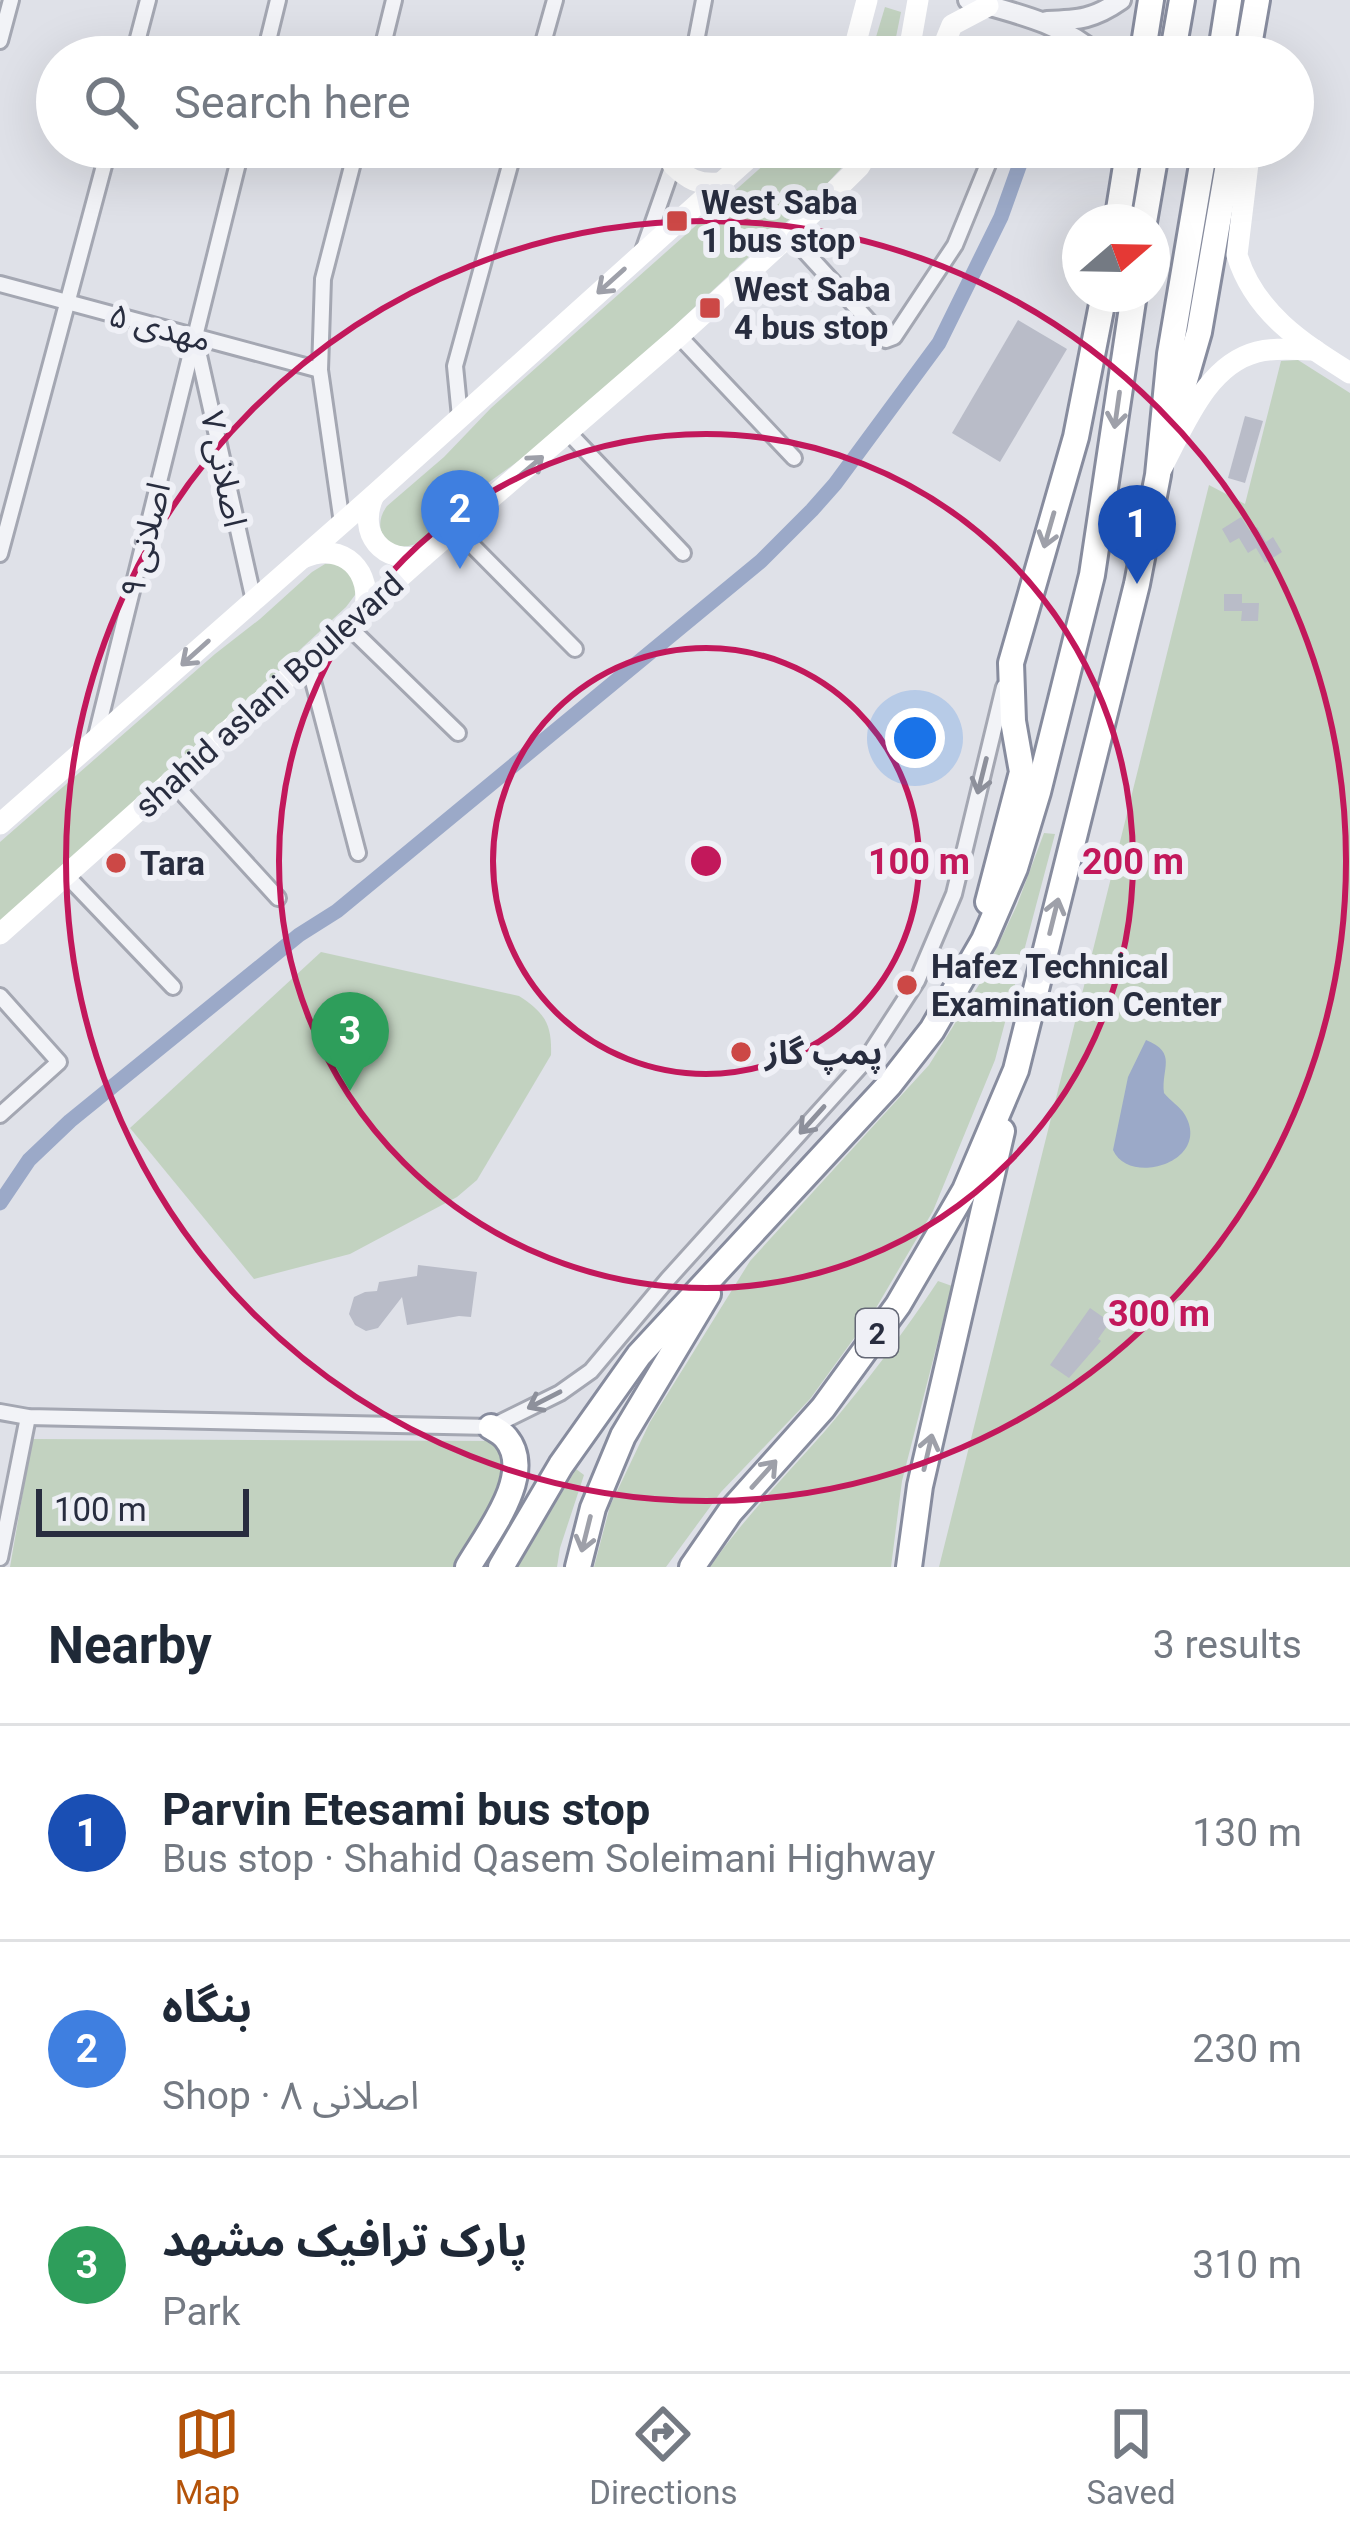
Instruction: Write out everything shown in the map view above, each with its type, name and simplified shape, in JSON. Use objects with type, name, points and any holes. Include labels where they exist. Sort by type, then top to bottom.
[{"type":"highway","points":[[1145,36],[1150,0]]},
{"type":"highway","points":[[1176,36],[1182,0]]},
{"type":"highway","points":[[1223,36],[1229,0]]},
{"type":"highway","points":[[1250,36],[1256,0]]},
{"type":"highway","points":[[1120,204],[1126,168]]},
{"type":"highway","points":[[1147,204],[1153,168]]},
{"type":"highway","points":[[1158,475],[1170,354],[1201,168]]},
{"type":"highway","points":[[909,1567],[920,1486],[1016,1070],[1136,584],[1158,475],[1199,332],[1227,168]]},
{"type":"highway","points":[[984,940],[990,890],[1022,772],[1013,721],[1011,663],[1076,437],[1100,312]]},
{"type":"highway","points":[[501,1567],[561,1466],[638,1355],[889,1084],[932,1030],[984,940],[1015,868],[1038,792],[1092,575],[1131,312]]},
{"type":"highway","name":"2","points":[[692,1567],[730,1513],[823,1408],[898,1305],[965,1190],[1016,1070]]},
{"type":"highway","points":[[578,1567],[593,1508],[623,1436],[737,1246]]},
{"type":"highway","points":[[468,1567],[514,1486],[517,1467],[506,1438],[490,1426]]},
{"type":"main road","points":[[858,36],[867,0]]},
{"type":"main road","points":[[912,36],[918,0]]},
{"type":"main road","points":[[948,36],[952,25],[978,3]]},
{"type":"main road","points":[[681,168],[686,178],[719,183]]},
{"type":"main road","points":[[1,823],[736,168]]},
{"type":"main road","name":"shahid aslani Boulevard","points":[[0,934],[679,336],[859,168]]},
{"type":"main road","points":[[1247,168],[1237,255],[1242,271],[1278,322],[1350,373]]},
{"type":"main road","points":[[1158,475],[1203,394],[1224,368],[1254,352],[1315,350]]},
{"type":"main road","points":[[374,495],[367,520],[376,544],[398,558],[424,556]]},
{"type":"main road","points":[[301,559],[327,552],[352,562],[366,586],[367,599],[356,620]]},
{"type":"street","points":[[0,41],[11,0]]},
{"type":"street","points":[[139,36],[148,0]]},
{"type":"street","points":[[269,36],[278,0]]},
{"type":"street","points":[[385,36],[394,0]]},
{"type":"street","points":[[545,36],[555,0]]},
{"type":"street","points":[[697,36],[704,0]]},
{"type":"street","points":[[1041,21],[1082,20],[1121,0]]},
{"type":"street","points":[[978,3],[1073,36]]},
{"type":"street","points":[[0,554],[103,168]]},
{"type":"street","name":"اصلانی ۹","points":[[94,743],[237,168]]},
{"type":"street","points":[[342,523],[320,370],[322,279],[351,168]]},
{"type":"street","points":[[460,417],[455,366],[508,168]]},
{"type":"street","points":[[643,252],[671,168]]},
{"type":"street","points":[[790,235],[886,340],[898,334],[955,245],[986,168]]},
{"type":"street","name":"مهدی ۵","points":[[0,284],[320,370]]},
{"type":"street","name":"اصلانی ۷","points":[[195,336],[254,601]]},
{"type":"street","points":[[679,336],[794,458]]},
{"type":"street","points":[[569,433],[683,553]]},
{"type":"street","points":[[456,529],[575,649]]},
{"type":"street","points":[[356,620],[458,733]]},
{"type":"street","points":[[308,662],[358,853]]},
{"type":"street","points":[[0,1412],[28,1417],[490,1426],[560,1393],[591,1371],[865,1061],[917,981],[954,894],[1011,663]]},
{"type":"street","points":[[173,783],[278,898]]},
{"type":"street","points":[[66,875],[172,987]]},
{"type":"street","points":[[0,996],[59,1061],[0,1115]]},
{"type":"street","points":[[0,1558],[28,1417]]},
{"type":"green space","points":[[885,7],[901,12],[896,36],[876,36]]},
{"type":"green space","points":[[760,168],[841,168],[546,440],[425,538],[405,546],[388,541],[380,526],[387,506]]},
{"type":"green space","points":[[1298,360],[1350,393],[1350,1567],[939,1567],[1209,485],[1245,504],[1281,361]]},
{"type":"green space","points":[[338,563],[355,581],[355,595],[346,607],[253,700],[0,923],[0,842],[312,572]]},
{"type":"green space","points":[[1044,833],[1055,834],[995,1060],[933,1211],[876,1308],[810,1399],[721,1492],[666,1567],[594,1567],[610,1506],[650,1422],[750,1261],[929,1065],[980,983]]},
{"type":"green space","points":[[321,952],[519,996],[545,1020],[551,1055],[477,1180],[457,1197],[350,1254],[254,1279],[130,1128]]},
{"type":"green space","points":[[938,1281],[952,1286],[902,1481],[891,1567],[710,1567],[855,1395]]},
{"type":"green space","points":[[32,1439],[497,1441],[508,1479],[459,1567],[10,1567]]},
{"type":"green space","points":[[576,1469],[584,1475],[557,1567],[518,1567]]},
{"type":"water","points":[[1146,1040],[1165,1056],[1164,1093],[1183,1112],[1190,1132],[1178,1156],[1150,1168],[1122,1161],[1113,1150],[1128,1077]]},
{"type":"building","points":[[1018,320],[1067,349],[1000,462],[952,433]]},
{"type":"building","points":[[1245,416],[1263,421],[1245,483],[1228,478]]},
{"type":"building","points":[[1241,517],[1250,531],[1257,527],[1266,542],[1273,537],[1282,552],[1265,563],[1256,548],[1248,553],[1239,538],[1230,543],[1222,529]]},
{"type":"building","points":[[1224,594],[1242,594],[1242,603],[1259,603],[1258,621],[1241,621],[1242,611],[1224,611]]},
{"type":"building","points":[[418,1265],[477,1272],[471,1317],[407,1325],[402,1297],[378,1328],[366,1331],[355,1325],[349,1314],[354,1297],[377,1291],[379,1282],[417,1276]]},
{"type":"building","points":[[1090,1308],[1110,1322],[1101,1341],[1069,1378],[1050,1365]]},
{"type":"waterway","points":[[0,1203],[29,1160],[70,1121],[299,935],[337,911],[761,561],[812,510],[939,343],[1001,217],[1018,168]]},
{"type":"place","name":"West Saba 1 bus stop","points":[[677,221]]},
{"type":"place","name":"West Saba 4 bus stop","points":[[710,308]]},
{"type":"place","name":"بنگاه","points":[[460,569]]},
{"type":"place","name":"Parvin Etesami bus stop","points":[[1137,584]]},
{"type":"place","name":"Tara","points":[[116,863]]},
{"type":"place","name":"Hafez Technical Examination Center","points":[[907,985]]},
{"type":"place","name":"پمپ گاز","points":[[741,1052]]},
{"type":"place","name":"پارک ترافیک مشهد","points":[[350,1091]]}]
